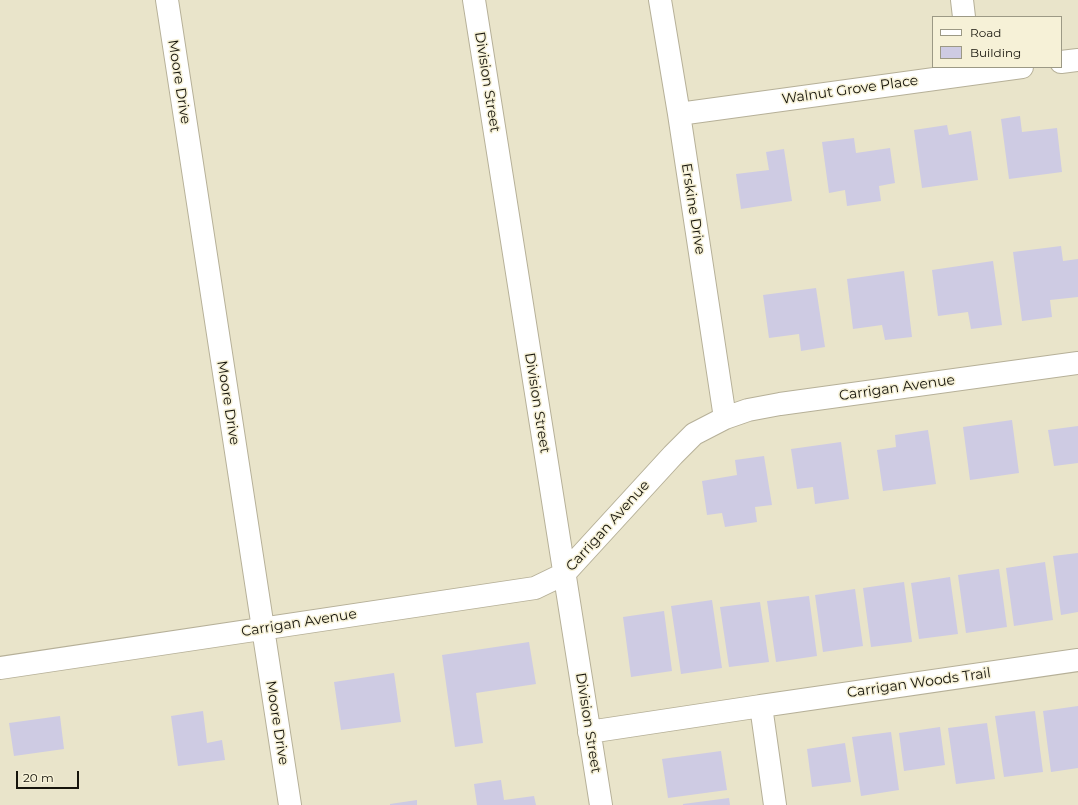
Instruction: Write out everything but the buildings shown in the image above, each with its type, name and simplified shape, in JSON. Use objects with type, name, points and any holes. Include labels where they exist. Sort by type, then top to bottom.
[{"type":"street","name":"Moore Drive","points":[[167,0],[290,805]]},
{"type":"street","name":"Division Street","points":[[474,0],[601,805]]},
{"type":"street","name":"Erskine Drive","points":[[660,0],[679,114],[725,418]]},
{"type":"street","points":[[962,0],[964,16]]},
{"type":"street","points":[[1062,62],[1078,60]]},
{"type":"street","name":"Walnut Grove Place","points":[[679,114],[971,70],[1005,68]]},
{"type":"street","name":"Carrigan Avenue","points":[[0,668],[535,588],[564,574],[694,434],[725,418],[748,410],[780,404],[1078,363]]},
{"type":"street","name":"Carrigan Woods Trail","points":[[590,732],[1078,660]]},
{"type":"street","points":[[761,706],[775,805]]}]
